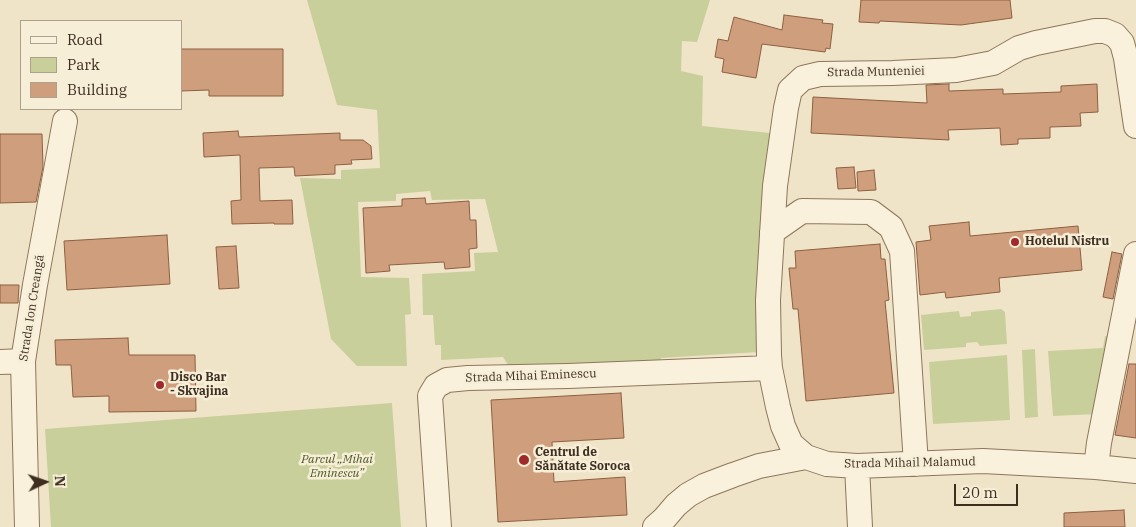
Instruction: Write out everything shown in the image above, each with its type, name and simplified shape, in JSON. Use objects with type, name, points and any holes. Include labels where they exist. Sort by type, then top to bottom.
[{"type":"street","name":"Strada Munteniei","points":[[806,457],[792,444],[783,426],[770,368],[768,300],[775,186],[790,90],[803,78],[820,74],[956,70],[994,63],[1019,48],[1036,43],[1095,31],[1105,32],[1115,35],[1122,43],[1136,126]]},
{"type":"street","name":"Strada Ion Creangă","points":[[27,527],[11,361],[35,284],[65,121]]},
{"type":"street","points":[[772,232],[802,211],[870,212],[891,227],[902,252],[916,464]]},
{"type":"street","points":[[1096,467],[1098,443],[1136,254]]},
{"type":"street","name":"Strada Mihai Eminescu","points":[[439,527],[430,396],[436,386],[447,380],[770,368]]},
{"type":"street","name":"Strada Mihail Malamud","points":[[655,527],[676,505],[688,495],[704,486],[759,466],[806,457],[827,464],[857,466],[983,461],[1136,471]]},
{"type":"street","points":[[857,466],[860,527]]},
{"type":"green space","points":[[307,0],[710,0],[697,42],[682,41],[681,71],[703,76],[702,126],[770,133],[772,163],[757,277],[760,333],[759,352],[661,358],[660,365],[508,365],[503,357],[441,360],[441,345],[435,345],[433,315],[423,315],[422,274],[475,271],[474,253],[498,252],[485,199],[432,200],[430,191],[396,194],[396,201],[358,202],[361,277],[409,278],[411,314],[405,315],[407,366],[357,366],[331,339],[300,178],[341,179],[341,170],[380,168],[377,110],[337,105]]},
{"type":"green space","points":[[1001,309],[1005,312],[1007,344],[980,346],[977,342],[966,343],[966,347],[924,350],[921,315],[959,311],[960,317],[971,316],[971,312]]},
{"type":"green space","points":[[1105,336],[1111,336],[1098,414],[1053,416],[1048,351],[1103,348]]},
{"type":"green space","points":[[1035,349],[1038,417],[1025,418],[1022,350]]},
{"type":"green space","points":[[1007,355],[1010,420],[933,424],[929,362]]},
{"type":"green space","name":"Parcul „Mihai Eminescu”","points":[[392,403],[401,527],[51,527],[45,429]]},
{"type":"building","points":[[861,0],[1010,0],[1012,18],[961,25],[880,21],[879,23],[859,22]]},
{"type":"building","points":[[784,15],[823,20],[822,23],[833,24],[830,49],[826,48],[825,52],[762,44],[756,78],[722,72],[724,59],[715,57],[718,39],[728,41],[734,17],[782,30]]},
{"type":"building","points":[[182,49],[283,49],[283,96],[209,96],[209,90],[182,91]]},
{"type":"building","points":[[949,84],[949,91],[1003,89],[1003,94],[1061,92],[1061,86],[1097,84],[1098,112],[1080,113],[1081,126],[1050,127],[1050,138],[1018,139],[1018,144],[1001,145],[1000,128],[948,130],[949,140],[811,133],[813,97],[927,103],[926,85]]},
{"type":"building","points":[[238,131],[239,137],[340,133],[340,140],[363,140],[371,146],[372,159],[351,160],[352,164],[335,165],[335,174],[295,176],[294,167],[259,168],[260,201],[292,200],[293,224],[232,224],[231,201],[241,200],[240,155],[204,157],[203,133]]},
{"type":"building","points":[[0,134],[42,134],[43,167],[36,202],[0,203]]},
{"type":"building","points":[[854,167],[856,188],[838,189],[836,168]]},
{"type":"building","points":[[874,170],[876,190],[858,191],[857,172]]},
{"type":"building","points":[[425,198],[426,204],[469,201],[470,220],[476,220],[477,248],[469,249],[470,267],[445,269],[444,262],[389,265],[390,271],[366,273],[363,208],[402,206],[402,199]]},
{"type":"building","points":[[969,222],[970,236],[1078,226],[1082,270],[999,278],[1000,292],[946,298],[945,292],[920,295],[916,242],[931,240],[929,226]]},
{"type":"building","points":[[167,235],[170,284],[67,290],[64,241]]},
{"type":"building","points":[[880,244],[881,259],[885,259],[889,300],[885,301],[894,393],[806,401],[798,309],[793,309],[789,268],[796,268],[795,251]]},
{"type":"building","points":[[236,246],[239,288],[219,289],[216,247]]},
{"type":"building","points":[[1112,252],[1122,254],[1113,299],[1103,297]]},
{"type":"building","points":[[0,285],[19,285],[18,303],[0,303]]},
{"type":"building","points":[[128,338],[129,355],[195,355],[196,411],[109,412],[109,396],[73,397],[71,365],[56,365],[55,340]]},
{"type":"building","points":[[1129,364],[1136,364],[1136,438],[1115,435]]},
{"type":"building","name":"Centrul de Sănătate Soroca","points":[[621,393],[624,438],[552,442],[554,482],[625,477],[627,515],[498,522],[491,400]]},
{"type":"building","points":[[1124,510],[1125,527],[1064,527],[1064,513]]},
{"type":"place","name":"Hotelul Nistru","points":[[1015,242]]},
{"type":"place","name":"Disco Bar - Skvajina","points":[[160,385]]},
{"type":"place","name":"Centrul de Sănătate Soroca","points":[[524,460]]}]
